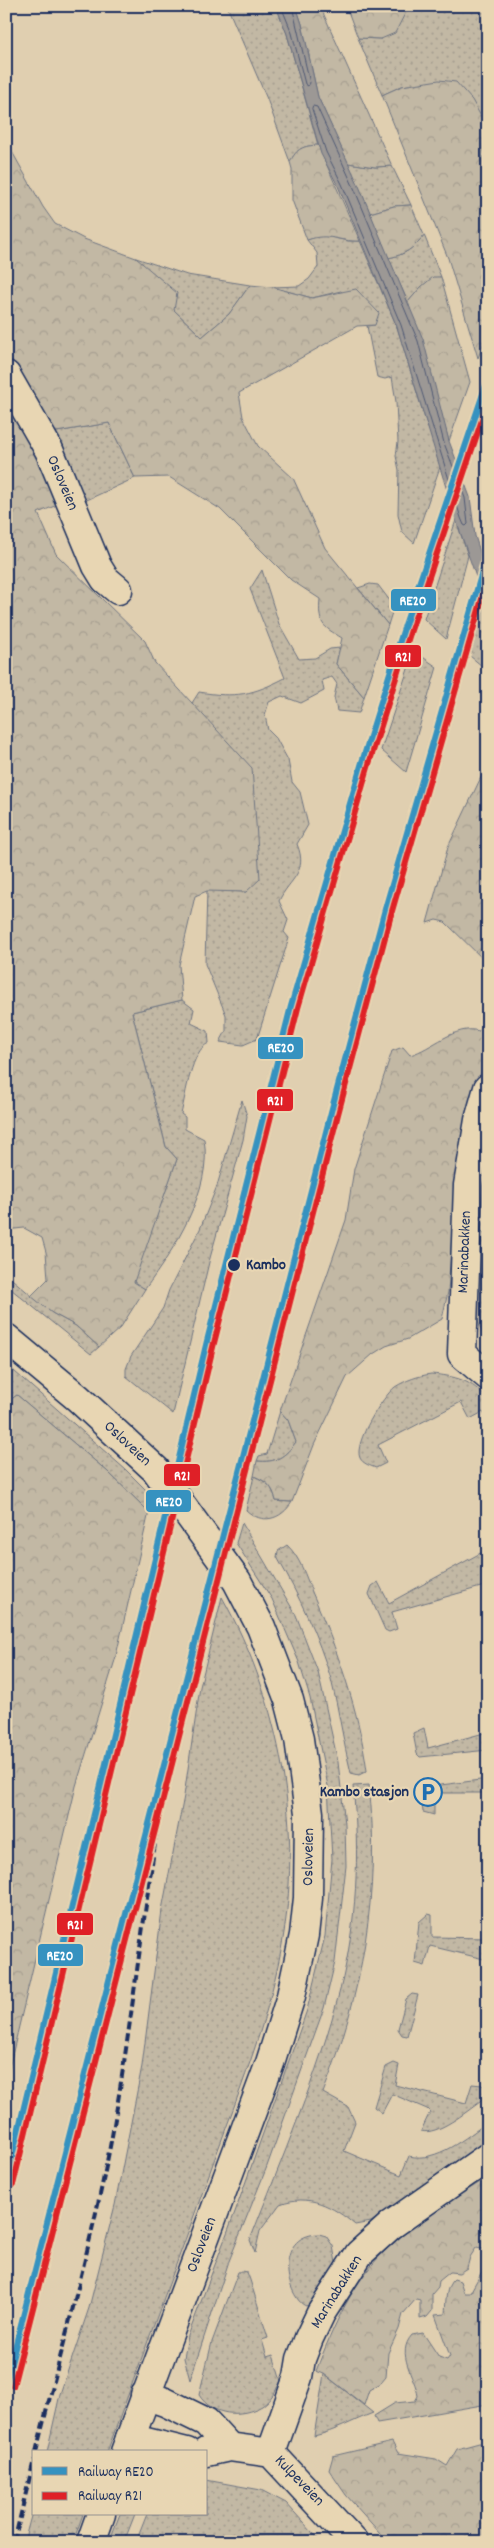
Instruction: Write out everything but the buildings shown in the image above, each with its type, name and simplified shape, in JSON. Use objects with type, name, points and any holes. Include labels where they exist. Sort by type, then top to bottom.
[{"type":"street","name":"Osloveien","points":[[6,375],[48,450],[97,566],[105,579],[118,590]]},
{"type":"street","name":"Marinabakken","points":[[488,1088],[479,1120],[468,1185],[462,1354],[488,1376]]},
{"type":"street","name":"Osloveien","points":[[6,1338],[78,1398],[156,1470],[237,1581],[262,1627],[289,1700],[299,1739],[310,1813],[308,1898],[304,1935],[291,1996],[270,2063],[128,2445]]},
{"type":"street","name":"Marinabakken","points":[[271,2453],[298,2377],[301,2359],[309,2338],[321,2313],[359,2254],[392,2225],[488,2157]]},
{"type":"street","name":"Kulpeveien","points":[[145,2395],[165,2402],[206,2422],[218,2449],[271,2453],[354,2542]]},
{"type":"street","points":[[128,2445],[170,2450]]},
{"type":"street","points":[[91,2542],[100,2516]]},
{"type":"green space","points":[[227,6],[276,6],[287,34],[318,145],[301,149],[290,162],[267,99]]},
{"type":"green space","points":[[296,6],[320,6],[392,166],[375,167],[348,163],[318,97],[302,24]]},
{"type":"green space","points":[[346,6],[409,6],[395,33],[381,39],[358,38]]},
{"type":"green space","points":[[409,6],[488,6],[488,173],[482,167],[484,122],[416,84],[402,86],[382,95],[358,38],[381,39],[402,18]]},
{"type":"green space","points":[[439,80],[456,82],[472,100],[484,122],[482,167],[488,173],[488,331],[478,358],[448,258],[382,95],[402,86]]},
{"type":"green space","points":[[6,141],[43,207],[55,224],[84,239],[136,258],[177,293],[174,310],[202,337],[229,314],[250,285],[272,287],[312,298],[356,289],[379,313],[375,325],[357,326],[239,393],[243,417],[258,446],[293,478],[325,548],[388,625],[364,697],[336,664],[342,638],[323,623],[320,614],[320,599],[291,580],[220,509],[169,477],[135,478],[109,423],[45,434],[6,367]]},
{"type":"green space","points":[[318,145],[360,241],[328,237],[307,240],[292,200],[292,169],[290,162],[301,149]]},
{"type":"green space","points":[[348,163],[375,167],[392,166],[411,205],[394,206],[370,213]]},
{"type":"green space","points":[[411,205],[424,235],[409,250],[388,258],[370,213],[394,206]]},
{"type":"green space","points":[[321,235],[348,241],[360,241],[397,327],[424,416],[441,464],[414,543],[402,532],[398,514],[399,470],[396,456],[398,442],[396,402],[392,377],[385,379],[377,377],[367,326],[375,325],[341,291],[312,298],[272,287],[299,286],[309,279],[318,267],[317,253],[307,240]]},
{"type":"green space","points":[[424,235],[441,277],[426,283],[408,302],[388,258],[409,250]]},
{"type":"green space","points":[[136,258],[187,275],[250,285],[229,314],[202,337],[174,310]]},
{"type":"green space","points":[[433,277],[441,277],[470,382],[449,441],[408,302]]},
{"type":"green space","points":[[6,386],[65,504],[57,505],[38,513],[56,554],[145,641],[155,663],[252,768],[260,879],[246,892],[207,891],[195,896],[179,965],[182,1000],[132,1012],[166,1147],[177,1159],[134,1282],[145,1289],[121,1327],[99,1347],[76,1326],[52,1313],[31,1296],[48,1279],[46,1252],[42,1238],[24,1228],[6,1230]]},
{"type":"green space","points":[[109,423],[135,478],[78,504],[45,434]]},
{"type":"green space","points":[[456,520],[468,556],[446,639],[424,619]]},
{"type":"green space","points":[[262,570],[279,624],[299,659],[315,658],[330,649],[340,648],[336,664],[364,697],[359,713],[337,711],[334,697],[337,684],[332,677],[322,680],[324,691],[301,703],[282,696],[269,702],[265,715],[268,730],[276,738],[288,760],[292,782],[300,792],[308,825],[297,844],[301,862],[299,869],[279,901],[288,920],[284,932],[289,938],[257,1039],[243,1045],[220,1042],[226,1031],[226,1015],[205,964],[207,890],[246,892],[192,703],[199,692],[223,695],[244,694],[285,678],[250,589]]},
{"type":"green space","points":[[370,584],[378,585],[394,606],[388,625],[358,588]]},
{"type":"green space","points":[[485,605],[488,611],[488,671],[470,656]]},
{"type":"green space","points":[[414,651],[437,667],[406,772],[381,750]]},
{"type":"green space","points":[[488,770],[488,964],[445,922],[436,920],[427,923],[448,847],[483,773]]},
{"type":"green space","points":[[182,1000],[194,1009],[191,1023],[208,1031],[209,1043],[198,1054],[194,1064],[181,1114],[185,1117],[185,1129],[204,1139],[203,1178],[189,1218],[179,1238],[145,1289],[133,1282],[177,1159],[166,1147],[132,1012]]},
{"type":"green space","points":[[488,1024],[488,1047],[472,1109],[454,1205],[448,1292],[442,1319],[408,1339],[386,1346],[373,1354],[347,1377],[314,1445],[292,1502],[276,1501],[269,1485],[254,1476],[257,1461],[270,1461],[280,1458],[296,1442],[288,1420],[280,1411],[346,1220],[354,1169],[392,1051],[403,1047],[410,1055],[452,1034],[470,1030],[479,1031]]},
{"type":"green space","points":[[242,1100],[247,1116],[243,1140],[210,1258],[173,1414],[126,1376],[126,1369],[131,1356],[163,1308],[169,1290],[200,1229],[217,1186]]},
{"type":"green space","points":[[482,1231],[488,1240],[485,1280],[488,1297],[488,1348],[476,1316],[478,1233]]},
{"type":"green space","points":[[6,1274],[52,1313],[76,1326],[99,1347],[91,1354],[6,1285]]},
{"type":"green space","points":[[6,1364],[126,1470],[151,1495],[149,1512],[108,1472],[17,1395],[6,1403]]},
{"type":"green space","points":[[431,1374],[463,1380],[476,1388],[488,1400],[488,1421],[483,1412],[470,1419],[461,1402],[378,1445],[386,1463],[376,1468],[363,1462],[359,1451],[361,1442],[370,1420],[383,1400],[395,1387],[412,1379]]},
{"type":"green space","points":[[17,1395],[108,1472],[149,1512],[115,1660],[76,1786],[6,2081],[6,1403]]},
{"type":"green space","points":[[280,1411],[288,1420],[296,1442],[280,1458],[270,1461],[257,1461],[259,1456],[267,1454]]},
{"type":"green space","points":[[254,1476],[269,1485],[276,1501],[292,1502],[288,1508],[277,1516],[265,1519],[258,1518],[246,1510]]},
{"type":"green space","points":[[242,1523],[296,1615],[318,1672],[338,1762],[345,1824],[346,1866],[335,1962],[324,2008],[266,2169],[229,2261],[190,2380],[184,2358],[188,2336],[235,2212],[307,2010],[325,1936],[332,1859],[328,1786],[310,1698],[299,1662],[272,1599],[236,1543]]},
{"type":"green space","points":[[287,1545],[296,1555],[302,1567],[346,1680],[359,1725],[367,1771],[359,1775],[351,1773],[331,1679],[320,1647],[300,1601],[277,1557],[278,1551]]},
{"type":"green space","points":[[488,1549],[488,1585],[392,1612],[397,1629],[389,1632],[385,1630],[369,1594],[372,1586],[378,1582],[389,1603]]},
{"type":"green space","points":[[222,1597],[242,1637],[259,1680],[273,1723],[282,1768],[288,1813],[290,1859],[287,1905],[281,1950],[260,2033],[108,2450],[47,2450],[60,2394],[89,2308],[115,2205],[142,2066],[162,1910],[184,1796],[200,1687]]},
{"type":"green space","points":[[424,1728],[428,1748],[488,1732],[488,1750],[420,1757],[417,1754],[413,1733]]},
{"type":"green space","points":[[488,1779],[488,1793],[434,1793],[434,1815],[423,1812],[421,1795],[425,1787]]},
{"type":"green space","points":[[369,1785],[372,1864],[365,1942],[348,2018],[337,2056],[323,2093],[348,2107],[355,2122],[344,2151],[401,2175],[409,2156],[430,2156],[440,2152],[461,2141],[488,2122],[488,2141],[371,2222],[355,2225],[329,2207],[311,2201],[301,2200],[280,2204],[260,2231],[255,2253],[250,2240],[310,2085],[340,1990],[350,1940],[356,1888],[353,1786]]},
{"type":"green space","points":[[428,1914],[432,1915],[432,1937],[488,1938],[488,1960],[430,1946],[425,1966],[415,1963],[419,1922]]},
{"type":"green space","points":[[412,1994],[418,1995],[407,2036],[402,2035],[398,2029],[406,1999]]},
{"type":"green space","points":[[394,2063],[399,2065],[395,2085],[466,2103],[472,2084],[482,2085],[485,2088],[485,2096],[480,2102],[443,2127],[428,2132],[421,2131],[430,2112],[427,2109],[392,2094],[382,2113],[374,2107],[386,2067]]},
{"type":"green space","points":[[488,2177],[488,2404],[377,2423],[374,2416],[395,2403],[415,2401],[418,2396],[405,2350],[407,2342],[412,2335],[423,2333],[439,2357],[447,2360],[450,2356],[435,2315],[445,2314],[447,2290],[454,2279],[460,2281],[464,2293],[470,2293],[486,2264],[483,2249],[476,2248],[470,2257],[467,2268],[459,2273],[450,2272],[439,2281],[438,2287],[432,2294],[432,2311],[427,2317],[420,2319],[420,2300],[416,2299],[403,2314],[399,2329],[388,2353],[386,2377],[381,2383],[369,2390],[364,2405],[324,2374],[316,2371],[337,2321],[365,2274],[389,2247],[425,2219]]},
{"type":"green space","points":[[319,2234],[326,2236],[333,2246],[336,2263],[312,2303],[306,2306],[299,2301],[293,2292],[289,2280],[289,2255],[294,2245],[304,2237]]},
{"type":"green space","points":[[238,2272],[247,2272],[250,2280],[268,2338],[262,2340],[267,2357],[273,2355],[281,2381],[271,2398],[262,2406],[245,2412],[228,2413],[211,2407],[199,2395],[212,2342]]},
{"type":"green space","points":[[324,2374],[373,2413],[337,2429],[314,2436]]},
{"type":"green space","points":[[392,2442],[398,2453],[436,2459],[447,2466],[457,2449],[479,2443],[488,2444],[488,2500],[483,2503],[482,2508],[488,2511],[488,2542],[478,2542],[469,2538],[456,2542],[388,2542],[346,2495],[329,2470],[333,2456]]},
{"type":"green space","points":[[208,2480],[261,2490],[286,2503],[321,2542],[291,2542],[259,2537],[237,2542],[136,2542],[146,2516],[208,2516]]},
{"type":"green space","points":[[32,2512],[32,2516],[82,2516],[73,2542],[24,2542]]},
{"type":"green space","points":[[119,2516],[134,2516],[124,2542],[109,2542]]},
{"type":"water","points":[[276,6],[296,6],[302,24],[318,97],[359,186],[423,339],[449,441],[470,497],[475,536],[488,577],[488,611],[456,520],[397,327],[338,186],[321,154],[287,34]]},
{"type":"railway","points":[[37,2450],[86,2255],[112,2136],[152,1861],[171,1751],[183,1697]]},
{"type":"railway","points":[[14,2542],[32,2468]]},
{"type":"rail line","name":"RE20","points":[[6,2182],[206,1345],[291,1006],[362,762],[404,628],[488,379]]},
{"type":"rail line","name":"R21","points":[[13,2185],[213,1347],[298,1008],[369,764],[411,630],[488,402]]},
{"type":"rail line","name":"RE20","points":[[6,2383],[331,1112],[385,909],[488,551]]},
{"type":"rail line","name":"R21","points":[[13,2386],[338,1114],[392,911],[488,578]]},
{"type":"place","name":"Kambo","points":[[234,1265]]},
{"type":"place","name":"Kambo stasjon","points":[[428,1792]]}]
